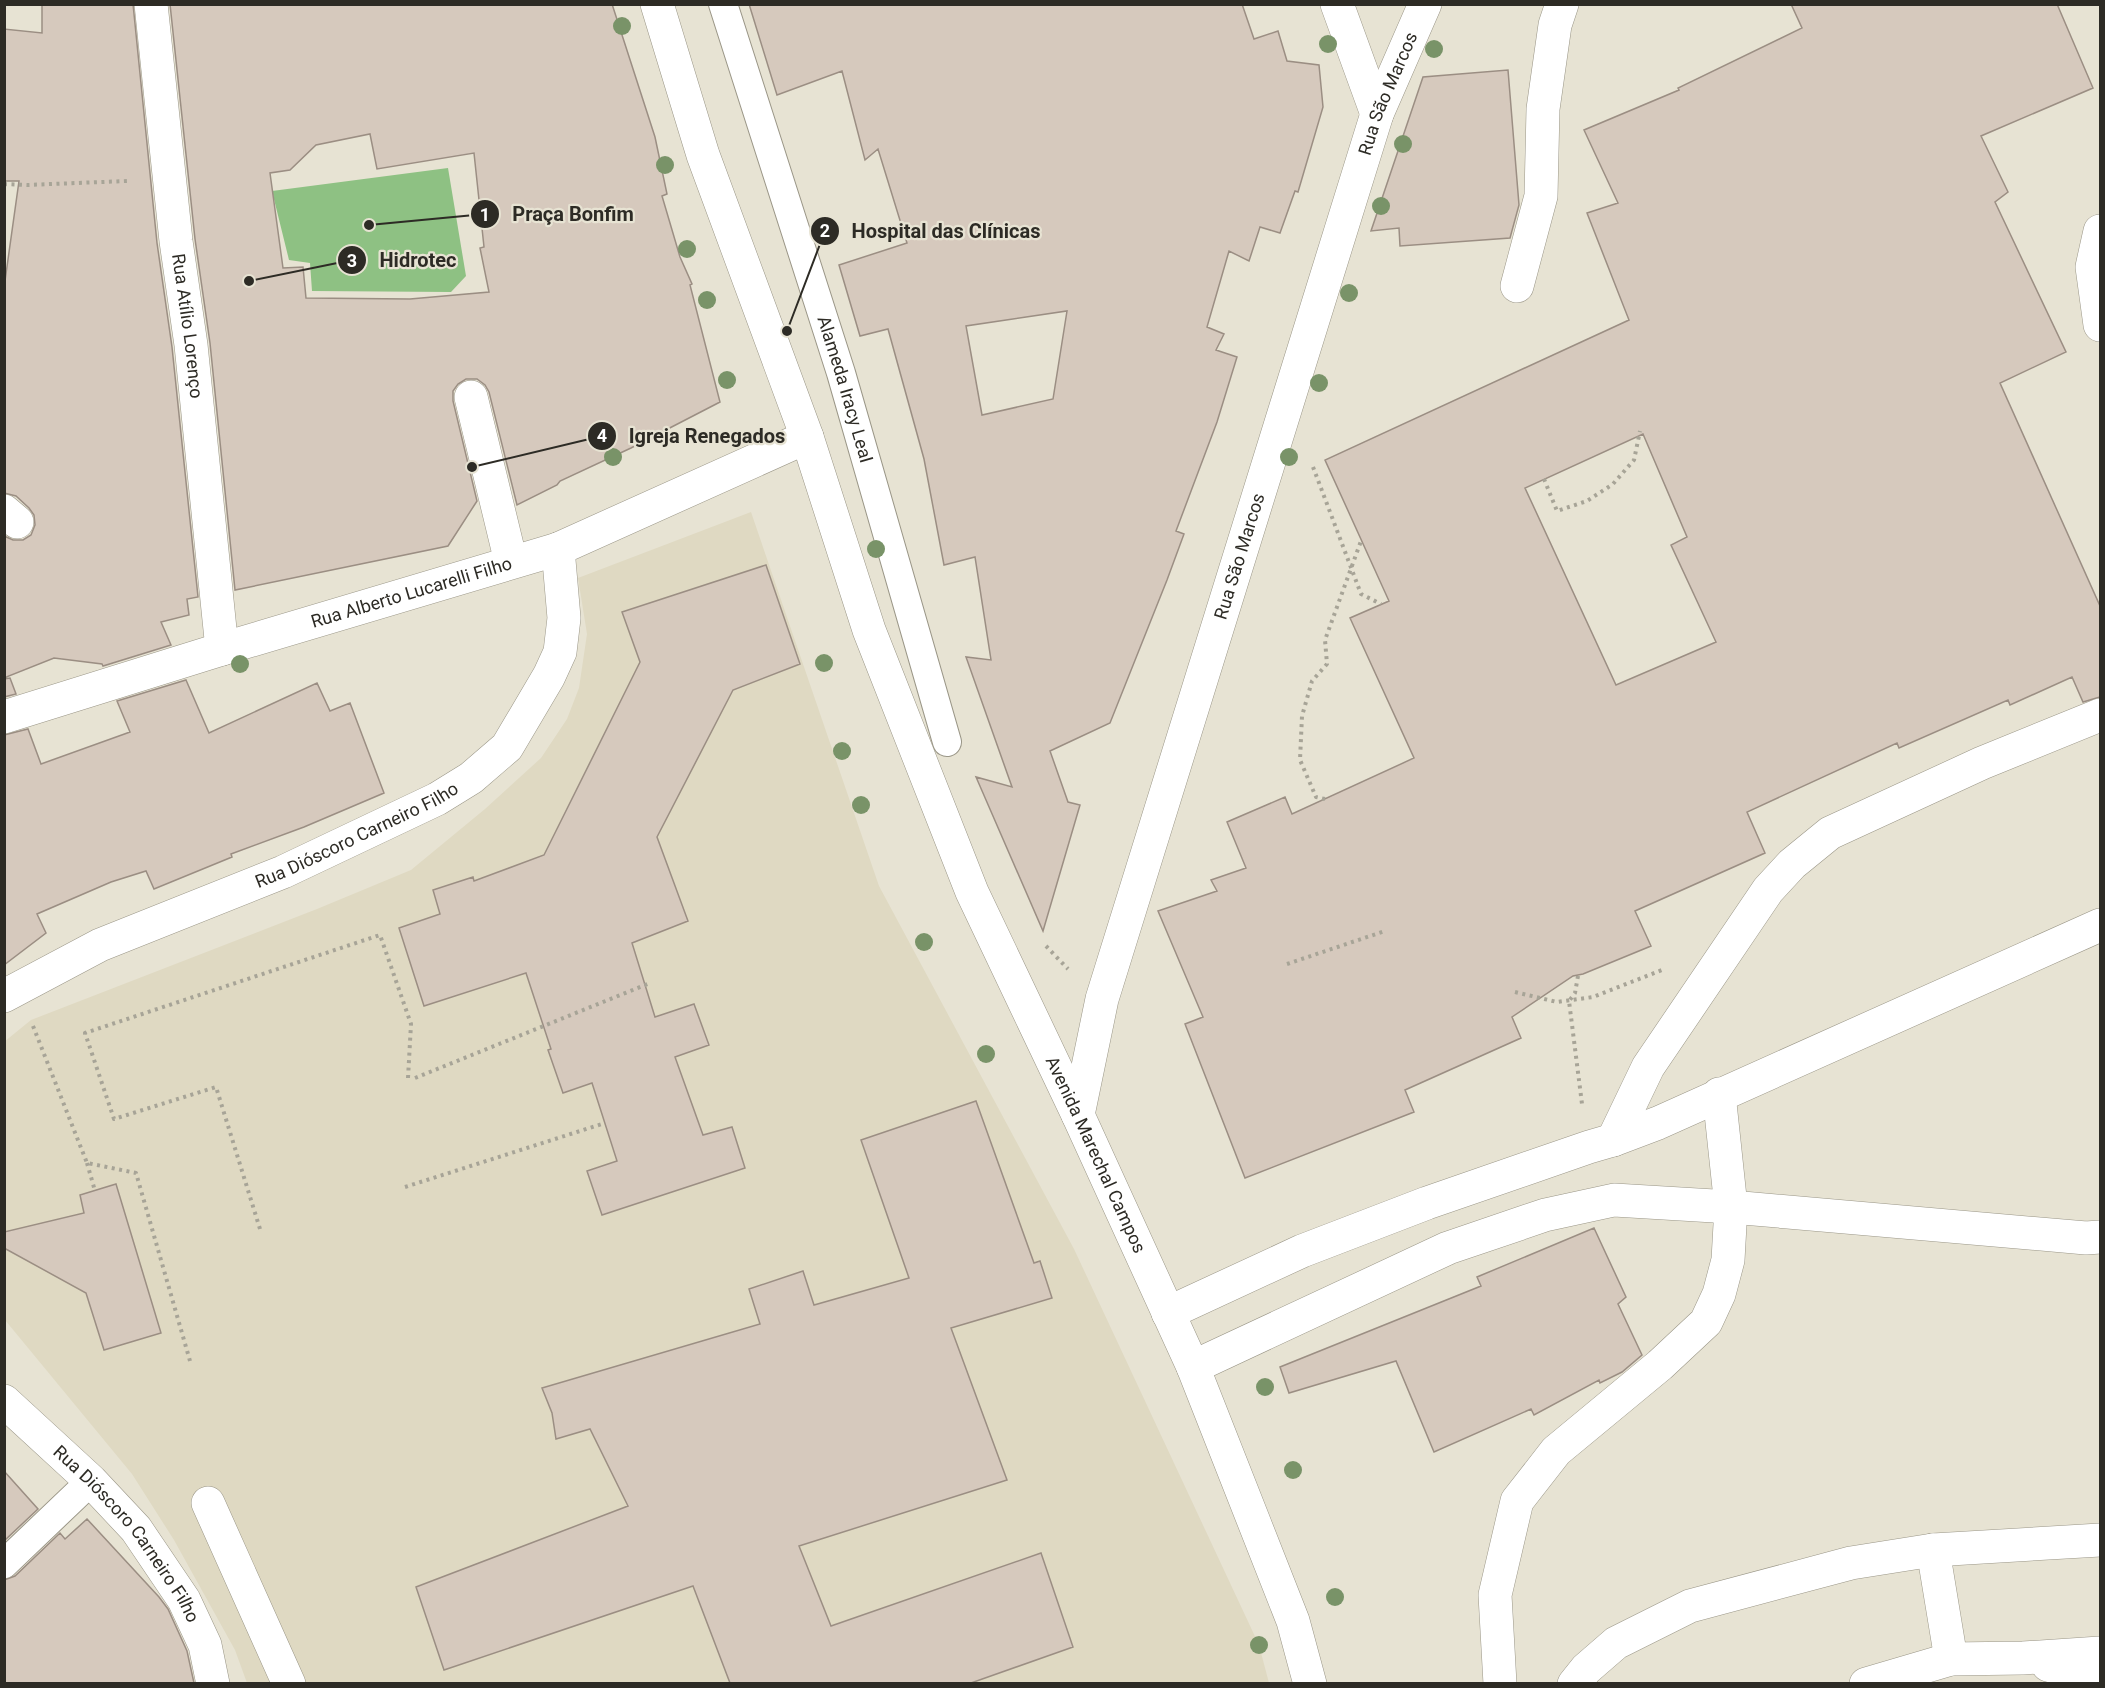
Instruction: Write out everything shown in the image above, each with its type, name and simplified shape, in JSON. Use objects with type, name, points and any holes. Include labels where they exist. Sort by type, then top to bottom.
[{"type":"street","name":"Rua Atílio Lorenço","points":[[152,4],[176,241],[191,345],[222,649]]},
{"type":"street","points":[[657,4],[703,155],[807,437]]},
{"type":"street","points":[[1337,4],[1377,114]]},
{"type":"street","name":"Rua São Marcos","points":[[1078,1115],[1102,999],[1377,114],[1425,4]]},
{"type":"street","points":[[1517,286],[1541,196],[1543,109],[1556,25],[1562,4]]},
{"type":"street","points":[[2100,231],[2096,266],[2100,325]]},
{"type":"street","points":[[471,397],[511,562]]},
{"type":"street","name":"Avenida Marechal Campos","points":[[807,437],[869,630],[972,892],[1078,1115],[1193,1367],[1293,1621],[1310,1683]]},
{"type":"street","name":"Rua Alberto Lucarelli Filho","points":[[4,717],[222,649],[558,549],[807,437]]},
{"type":"street","name":"Rua Dióscoro Carneiro Filho","points":[[4,996],[100,945],[283,872],[437,799],[471,778],[507,747],[549,676],[560,652],[564,618],[558,549]]},
{"type":"street","points":[[1601,1143],[1648,1067],[1768,890],[1792,864],[1830,833],[1982,763],[2100,715]]},
{"type":"street","points":[[1168,1313],[1302,1251],[1427,1203],[1658,1123],[2100,925]]},
{"type":"street","points":[[1500,1683],[1495,1595],[1517,1501],[1556,1452],[1660,1365],[1706,1322],[1719,1294],[1728,1260],[1731,1206],[1719,1094]]},
{"type":"street","points":[[1193,1367],[1448,1248],[1545,1215],[1614,1200],[1731,1206],[2075,1237],[2100,1237]]},
{"type":"street","name":"Rua Dióscoro Carneiro Filho","points":[[6,1400],[91,1481],[136,1529],[184,1600],[205,1645],[213,1683]]},
{"type":"street","points":[[208,1503],[290,1683]]},
{"type":"street","points":[[1574,1683],[1586,1669],[1616,1643],[1689,1606],[1851,1563],[1934,1550],[2100,1540]]},
{"type":"street","points":[[1934,1550],[1951,1659]]},
{"type":"street","points":[[1866,1683],[1951,1659],[2023,1658],[2100,1653]]},
{"type":"street","points":[[2023,1658],[2100,1679]]},
{"type":"lane","name":"Alameda Iracy Leal","points":[[723,4],[841,373],[947,742]]},
{"type":"lane","points":[[4,1564],[91,1481]]},
{"type":"path","points":[[4,184],[170,180]]},
{"type":"path","points":[[1544,479],[1557,511],[1587,501],[1613,484],[1634,460],[1640,431]]},
{"type":"path","points":[[1310,459],[1361,594],[1381,604]]},
{"type":"path","points":[[1325,799],[1316,797],[1300,760],[1302,716],[1312,681],[1327,664],[1325,640],[1361,541]]},
{"type":"path","points":[[1287,964],[1385,931]]},
{"type":"path","points":[[260,1228],[216,1087],[114,1119],[85,1033],[380,935],[411,1024],[408,1078]]},
{"type":"path","points":[[1515,992],[1557,1002],[1569,1001],[1615,990],[1663,970]]},
{"type":"path","points":[[1578,976],[1575,993],[1569,1001],[1601,1143]]},
{"type":"path","points":[[416,1078],[650,983]]},
{"type":"path","points":[[31,1020],[87,1162],[95,1191]]},
{"type":"path","points":[[405,1186],[605,1123]]},
{"type":"path","points":[[87,1162],[136,1173],[190,1361]]},
{"type":"shaded area","points":[[751,512],[879,886],[1074,1249],[1259,1645],[1269,1683],[247,1683],[235,1650],[174,1540],[132,1474],[5,1320],[4,1042],[31,1020],[411,870],[485,809],[541,758],[567,719],[579,688],[587,634],[578,578]]},
{"type":"green space","points":[[448,168],[466,276],[451,292],[312,291],[310,263],[289,260],[272,191]]},
{"type":"building","points":[[42,4],[133,4],[157,243],[172,347],[198,597],[187,599],[189,615],[161,622],[171,645],[103,666],[102,664],[54,658],[4,678],[4,536],[13,540],[23,540],[31,535],[35,525],[34,515],[29,508],[16,496],[4,493],[4,288],[19,181],[4,181],[4,29],[42,33]]},
{"type":"building","points":[[170,4],[612,4],[655,137],[667,194],[662,196],[680,257],[692,284],[690,285],[720,402],[631,448],[560,481],[557,485],[517,505],[489,392],[485,385],[477,379],[466,379],[453,391],[453,401],[477,501],[448,546],[235,590],[210,343],[195,239]],"holes":[[[370,134],[377,169],[474,153],[484,247],[480,248],[489,292],[410,299],[306,298],[303,267],[283,268],[270,173],[290,170],[316,145]]]},
{"type":"building","points":[[749,4],[1242,4],[1254,39],[1278,31],[1287,61],[1319,65],[1323,107],[1298,192],[1295,191],[1280,233],[1260,227],[1249,261],[1229,251],[1207,327],[1224,334],[1216,350],[1237,357],[1217,422],[1176,531],[1184,534],[1167,580],[1110,723],[1050,751],[1068,802],[1080,805],[1043,931],[976,777],[1012,787],[966,657],[991,660],[975,557],[944,565],[924,459],[888,329],[860,336],[839,265],[907,243],[878,149],[865,160],[842,71],[777,95]],"holes":[[[1067,311],[1053,399],[982,415],[966,326]]]},
{"type":"building","points":[[1791,4],[2057,4],[2093,88],[1981,136],[2008,192],[1995,202],[2066,352],[2000,383],[2100,606],[2100,697],[2083,702],[2072,677],[2010,705],[2008,700],[1899,748],[1897,743],[1747,812],[1765,853],[1635,911],[1651,946],[1573,976],[1512,1017],[1521,1038],[1405,1090],[1414,1112],[1245,1178],[1185,1024],[1203,1017],[1158,911],[1217,891],[1211,880],[1246,868],[1227,822],[1285,797],[1292,814],[1414,758],[1350,618],[1389,601],[1325,460],[1629,320],[1587,213],[1618,203],[1584,130],[1679,90],[1678,88],[1802,28]],"holes":[[[1643,434],[1687,537],[1671,545],[1716,642],[1616,685],[1525,488]]]},
{"type":"building","points":[[1508,70],[1519,205],[1510,238],[1400,246],[1399,228],[1371,231],[1423,77]]},
{"type":"building","points":[[766,565],[800,664],[733,690],[657,837],[688,921],[632,943],[655,1017],[694,1004],[709,1045],[675,1057],[703,1135],[732,1127],[745,1168],[602,1215],[587,1171],[617,1161],[592,1083],[563,1093],[526,973],[424,1006],[399,928],[440,914],[433,890],[473,877],[474,881],[544,855],[640,662],[622,612]]},
{"type":"building","points":[[10,678],[16,694],[4,697],[4,679]]},
{"type":"building","points":[[186,680],[209,733],[317,683],[330,711],[350,703],[384,793],[304,827],[231,854],[232,857],[154,889],[146,871],[111,882],[37,914],[46,933],[4,965],[4,735],[28,729],[41,764],[130,732],[117,701]]},
{"type":"building","points":[[976,1101],[1034,1263],[1040,1261],[1052,1298],[951,1328],[1007,1480],[799,1546],[831,1626],[1041,1553],[1073,1647],[971,1683],[730,1683],[693,1586],[444,1670],[416,1587],[628,1506],[590,1429],[556,1439],[552,1413],[542,1388],[760,1324],[749,1289],[803,1271],[814,1305],[909,1278],[861,1140]]},
{"type":"building","points":[[116,1184],[161,1333],[104,1350],[86,1293],[4,1248],[4,1232],[84,1213],[80,1195]]},
{"type":"building","points":[[1594,1228],[1626,1297],[1618,1304],[1642,1355],[1622,1372],[1600,1383],[1599,1380],[1534,1415],[1531,1409],[1434,1452],[1396,1361],[1289,1393],[1280,1367],[1481,1286],[1477,1277]]},
{"type":"building","points":[[4,1471],[38,1509],[4,1541]]},
{"type":"building","points":[[87,1519],[168,1609],[187,1651],[194,1683],[4,1683],[4,1580],[15,1576],[60,1533],[65,1539]]},
{"type":"place","name":"Praça Bonfim","points":[[369,225]]},
{"type":"place","name":"Hidrotec","points":[[249,281]]},
{"type":"place","name":"Hospital das Clínicas","points":[[787,331]]},
{"type":"place","name":"Igreja Renegados","points":[[472,467]]}]
